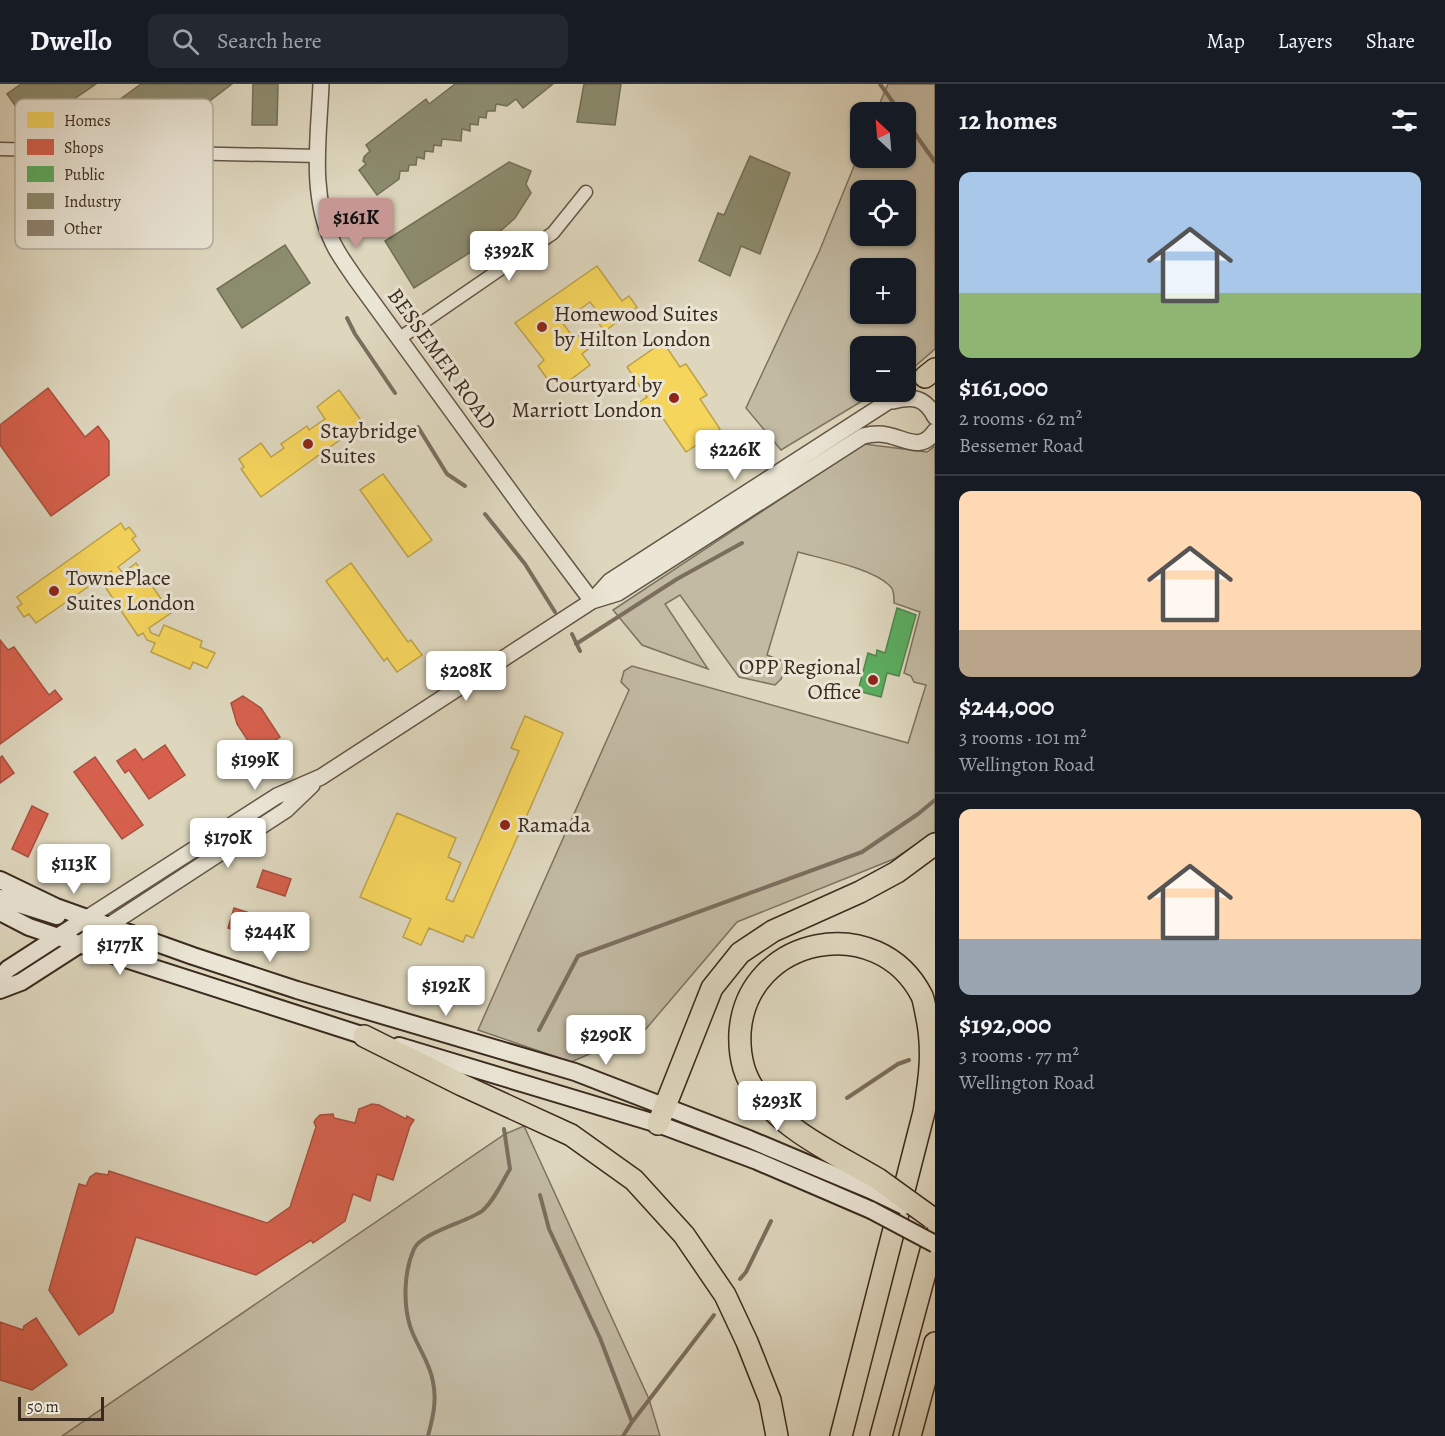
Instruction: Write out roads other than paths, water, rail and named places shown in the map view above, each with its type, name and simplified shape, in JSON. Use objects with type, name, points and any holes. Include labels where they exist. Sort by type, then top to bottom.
[{"type":"highway","points":[[662,1115],[712,988],[740,953],[773,931],[860,892],[897,872],[935,844]]},
{"type":"highway","points":[[841,1436],[924,1112],[930,1078],[931,1035],[922,996],[898,964],[875,950],[840,942],[818,944],[796,952],[775,964],[756,985],[741,1018],[739,1046],[744,1069],[755,1092],[780,1117],[876,1186],[934,1225],[881,1436]]},
{"type":"highway","points":[[364,1036],[462,1085],[571,1135],[634,1180],[684,1235],[725,1295],[770,1400],[777,1436]]},
{"type":"highway","points":[[910,1436],[935,1343]]},
{"type":"main road","points":[[0,880],[83,920]]},
{"type":"main road","points":[[0,898],[108,926],[297,990],[575,1072],[757,1161],[871,1210],[935,1244]]},
{"type":"main road","points":[[0,912],[29,927],[57,937],[364,1036],[662,1115],[876,1186]]},
{"type":"main road","points":[[0,978],[8,969],[83,920]]},
{"type":"main road","points":[[0,990],[21,982],[108,926]]},
{"type":"street","name":"BESSEMER ROAD","points":[[321,84],[318,177],[321,211],[333,244],[355,278],[592,601]]},
{"type":"street","points":[[0,149],[15,149]]},
{"type":"street","points":[[213,154],[318,156]]},
{"type":"street","points":[[399,338],[553,233],[586,192]]},
{"type":"street","points":[[916,383],[930,373]]},
{"type":"street","points":[[83,920],[277,796],[321,777],[592,601],[610,581],[887,403],[908,397],[921,400],[931,408],[935,417]]},
{"type":"street","points":[[592,601],[618,593],[863,436],[875,433],[919,443],[930,439],[935,430]]},
{"type":"street","points":[[108,926],[286,810],[321,777]]},
{"type":"waterway","points":[[880,84],[893,102]]},
{"type":"waterway","points":[[916,135],[935,162]]},
{"type":"waterway","points":[[347,318],[355,334],[395,393]]},
{"type":"waterway","points":[[418,427],[447,474],[465,486]]},
{"type":"waterway","points":[[485,514],[525,564],[555,612]]},
{"type":"waterway","points":[[576,644],[677,579],[742,543]]},
{"type":"waterway","points":[[572,634],[580,651]]},
{"type":"waterway","points":[[539,1030],[578,956],[862,852],[935,800]]},
{"type":"waterway","points":[[847,1098],[898,1064],[909,1060]]},
{"type":"waterway","points":[[428,1436],[435,1396],[429,1367],[408,1317],[406,1307],[408,1267],[418,1243],[482,1211],[494,1197],[510,1169],[504,1129]]},
{"type":"waterway","points":[[540,1195],[549,1229],[600,1338],[632,1422]]},
{"type":"waterway","points":[[740,1279],[746,1272],[771,1221]]},
{"type":"waterway","points":[[623,1436],[714,1315]]},
{"type":"place","name":"Homewood Suites by Hilton London","points":[[542,327]]},
{"type":"place","name":"Courtyard by Marriott London","points":[[674,398]]},
{"type":"place","name":"Staybridge Suites","points":[[308,444]]},
{"type":"place","name":"TownePlace Suites London","points":[[54,591]]},
{"type":"place","name":"OPP Regional Office","points":[[873,680]]},
{"type":"place","name":"Ramada","points":[[505,825]]}]
